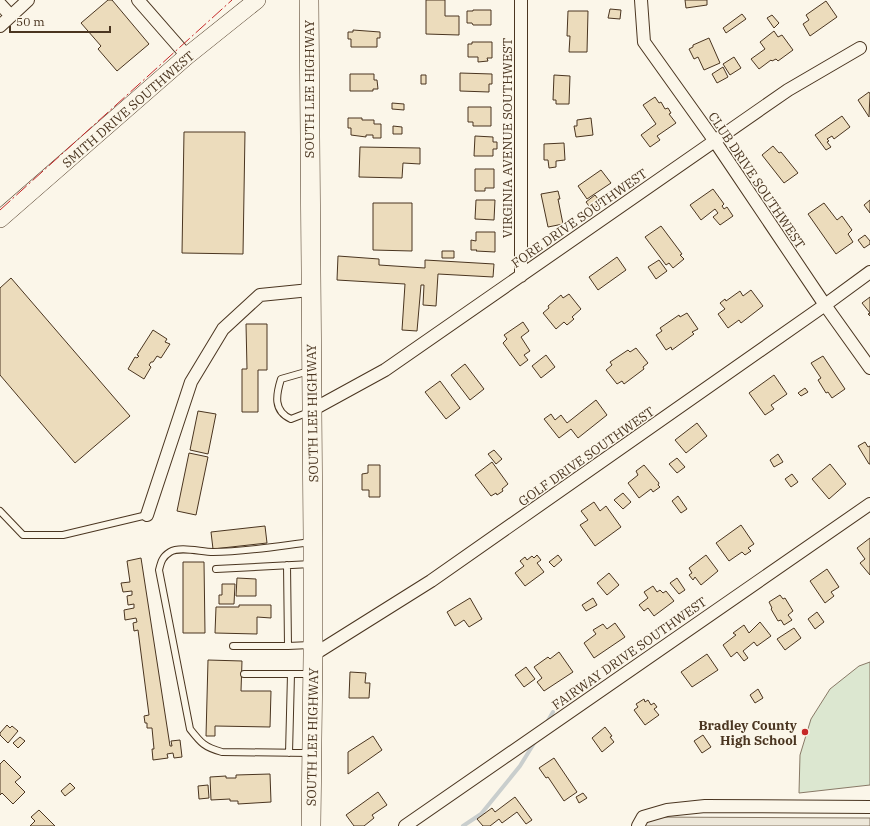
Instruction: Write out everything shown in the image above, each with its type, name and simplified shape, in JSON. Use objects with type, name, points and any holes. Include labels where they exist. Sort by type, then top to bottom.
[{"type":"main road","name":"SOUTH LEE HIGHWAY","points":[[309,0],[313,542],[313,674],[310,826]]},
{"type":"street","points":[[0,26],[28,0]]},
{"type":"street","points":[[138,0],[187,56]]},
{"type":"street","name":"SMITH DRIVE SOUTHWEST","points":[[0,220],[187,56],[257,0]]},
{"type":"street","name":"VIRGINIA AVENUE SOUTHWEST","points":[[520,0],[521,276]]},
{"type":"street","name":"CLUB DRIVE SOUTHWEST","points":[[641,0],[644,42],[714,140],[825,305],[870,368]]},
{"type":"street","points":[[0,4],[12,16]]},
{"type":"street","name":"FORE DRIVE SOUTHWEST","points":[[312,410],[385,370],[714,140],[788,90],[860,48]]},
{"type":"street","name":"GOLF DRIVE SOUTHWEST","points":[[313,650],[431,582],[870,272]]},
{"type":"street","points":[[147,515],[191,382],[223,330],[260,295],[310,290]]},
{"type":"street","name":"FAIRWAY DRIVE SOUTHWEST","points":[[405,826],[870,504]]},
{"type":"street","points":[[638,826],[643,817],[667,810],[697,807],[870,807]]},
{"type":"lane","points":[[312,371],[281,379],[276,393],[277,403],[283,416],[290,419],[312,410]]},
{"type":"lane","points":[[0,511],[23,535],[63,535],[147,515]]},
{"type":"lane","points":[[312,753],[222,752],[209,749],[200,742],[190,729],[159,570],[162,559],[171,551],[230,551],[313,542]]},
{"type":"lane","points":[[216,569],[313,564]]},
{"type":"lane","points":[[287,565],[288,646]]},
{"type":"lane","points":[[233,646],[288,646],[313,650]]},
{"type":"lane","points":[[244,674],[313,674]]},
{"type":"lane","points":[[289,753],[291,674]]},
{"type":"green space","points":[[870,662],[870,785],[799,793],[800,755],[811,719],[830,689],[859,666]]},
{"type":"shaded area","points":[[643,817],[870,818],[870,826],[643,826]]},
{"type":"building","points":[[108,0],[112,0],[149,44],[117,71],[98,49],[101,46],[81,23]]},
{"type":"building","points":[[426,0],[445,0],[445,16],[459,16],[459,35],[426,34]]},
{"type":"building","points":[[685,0],[707,0],[707,5],[686,8]]},
{"type":"building","points":[[826,1],[837,17],[810,36],[803,24],[809,20],[806,15]]},
{"type":"building","points":[[610,9],[621,10],[620,19],[608,18]]},
{"type":"building","points":[[491,10],[491,25],[473,25],[472,23],[467,23],[467,11]]},
{"type":"building","points":[[568,11],[588,11],[587,52],[569,52],[570,36],[567,36]]},
{"type":"building","points":[[742,14],[746,19],[726,33],[723,28]]},
{"type":"building","points":[[772,15],[779,23],[774,28],[767,18]]},
{"type":"building","points":[[353,30],[380,32],[380,38],[377,38],[377,47],[351,47],[351,39],[348,39],[348,32],[353,32]]},
{"type":"building","points":[[774,31],[778,37],[782,35],[793,50],[778,61],[776,59],[771,60],[759,69],[751,59],[765,49],[760,42]]},
{"type":"building","points":[[709,38],[720,63],[704,70],[698,57],[694,59],[689,49],[693,47],[693,45]]},
{"type":"building","points":[[472,42],[492,42],[492,58],[487,58],[488,61],[478,62],[478,57],[468,57],[468,44],[472,44]]},
{"type":"building","points":[[734,57],[741,68],[730,75],[723,64]]},
{"type":"building","points":[[723,67],[728,77],[717,83],[712,74]]},
{"type":"building","points":[[460,73],[492,74],[492,84],[489,84],[489,92],[460,91]]},
{"type":"building","points":[[350,74],[374,74],[374,80],[377,80],[378,89],[373,89],[373,91],[350,91]]},
{"type":"building","points":[[421,75],[426,75],[426,84],[421,84]]},
{"type":"building","points":[[554,75],[570,76],[569,104],[556,104],[556,100],[553,100]]},
{"type":"building","points":[[869,92],[870,94],[869,117],[858,100]]},
{"type":"building","points":[[655,97],[659,103],[661,102],[665,109],[668,108],[671,113],[669,114],[676,123],[657,136],[660,140],[650,147],[641,135],[656,124],[643,105]]},
{"type":"building","points":[[392,103],[404,104],[404,110],[392,109]]},
{"type":"building","points":[[468,107],[491,107],[491,126],[473,126],[473,122],[468,122]]},
{"type":"building","points":[[842,116],[850,127],[834,139],[832,136],[827,139],[829,141],[827,142],[831,147],[826,150],[815,135]]},
{"type":"building","points":[[348,118],[374,120],[374,124],[381,124],[381,138],[373,138],[373,135],[366,135],[366,137],[351,135],[351,128],[348,128]]},
{"type":"building","points":[[591,118],[593,135],[576,137],[574,126],[577,126],[577,120]]},
{"type":"building","points":[[393,126],[402,127],[402,134],[393,134]]},
{"type":"building","points":[[184,132],[245,132],[243,254],[182,253]]},
{"type":"building","points":[[475,136],[493,137],[493,142],[497,142],[497,149],[493,149],[493,156],[474,156]]},
{"type":"building","points":[[564,143],[565,160],[556,161],[556,167],[549,168],[548,160],[544,160],[544,144]]},
{"type":"building","points":[[773,146],[779,153],[781,152],[798,173],[784,183],[762,155]]},
{"type":"building","points":[[360,147],[420,148],[420,164],[403,163],[402,178],[359,177]]},
{"type":"building","points":[[475,169],[494,169],[494,188],[485,188],[485,191],[475,191]]},
{"type":"building","points":[[601,170],[611,183],[587,199],[578,186]]},
{"type":"building","points":[[713,189],[724,204],[722,206],[724,209],[727,207],[733,216],[720,225],[713,217],[718,213],[715,209],[701,220],[690,205]]},
{"type":"building","points":[[558,191],[563,224],[548,227],[541,194]]},
{"type":"building","points":[[595,195],[601,203],[592,210],[586,202]]},
{"type":"building","points":[[476,200],[495,200],[494,220],[475,219]]},
{"type":"building","points":[[870,200],[870,213],[864,205]]},
{"type":"building","points":[[373,203],[412,203],[412,251],[373,250]]},
{"type":"building","points":[[824,203],[837,220],[842,216],[852,230],[848,234],[853,242],[836,254],[808,214]]},
{"type":"building","points":[[661,226],[682,254],[680,255],[684,259],[673,268],[669,263],[666,265],[645,237]]},
{"type":"building","points":[[476,232],[495,232],[495,252],[471,250],[471,240],[476,241]]},
{"type":"building","points":[[865,235],[870,241],[870,244],[864,248],[858,240]]},
{"type":"building","points":[[442,251],[454,251],[454,258],[442,258]]},
{"type":"building","points":[[338,256],[379,259],[379,265],[425,268],[425,260],[494,264],[493,277],[438,274],[436,306],[423,305],[424,285],[421,285],[417,331],[402,330],[405,284],[337,280]]},
{"type":"building","points":[[617,257],[626,270],[598,290],[589,277]]},
{"type":"building","points":[[659,260],[667,271],[656,279],[648,267]]},
{"type":"building","points":[[11,278],[130,416],[75,463],[0,375],[0,288]]},
{"type":"building","points":[[751,290],[763,306],[741,323],[739,320],[728,328],[718,314],[725,309],[720,303],[725,299],[726,301],[740,291],[743,296]]},
{"type":"building","points":[[569,294],[581,309],[572,317],[574,319],[567,325],[564,322],[556,329],[543,313],[549,308],[548,306],[561,295],[563,298]]},
{"type":"building","points":[[870,297],[870,313],[862,303]]},
{"type":"building","points":[[687,313],[698,329],[692,332],[694,334],[672,350],[671,347],[666,350],[656,335],[662,331],[660,328],[679,315],[680,317]]},
{"type":"building","points":[[523,322],[529,331],[521,337],[530,351],[524,355],[528,360],[520,366],[503,343],[507,339],[504,335]]},
{"type":"building","points":[[246,324],[267,324],[267,370],[258,370],[258,412],[242,412],[242,369],[247,369]]},
{"type":"building","points":[[153,330],[167,339],[165,342],[170,344],[161,358],[157,356],[153,362],[151,362],[149,365],[151,367],[144,379],[128,369],[135,357],[137,358],[139,356],[137,355]]},
{"type":"building","points":[[636,348],[648,363],[643,367],[644,369],[624,384],[622,381],[617,384],[606,370],[612,365],[610,362],[628,350],[630,352]]},
{"type":"building","points":[[546,355],[555,367],[541,378],[532,366]]},
{"type":"building","points":[[823,356],[845,389],[832,398],[828,392],[826,393],[818,380],[821,378],[811,363]]},
{"type":"building","points":[[465,364],[484,389],[470,400],[451,375]]},
{"type":"building","points":[[774,375],[787,394],[771,405],[774,409],[765,415],[749,393]]},
{"type":"building","points":[[440,381],[460,408],[446,419],[425,392]]},
{"type":"building","points":[[805,388],[808,392],[801,396],[798,393]]},
{"type":"building","points":[[596,400],[607,415],[578,438],[571,429],[559,438],[544,419],[551,414],[555,420],[561,415],[567,423]]},
{"type":"building","points":[[198,411],[216,414],[208,454],[190,450]]},
{"type":"building","points":[[697,423],[707,436],[686,453],[675,440]]},
{"type":"building","points":[[865,442],[868,447],[870,446],[870,464],[858,446]]},
{"type":"building","points":[[494,450],[502,459],[496,464],[488,454]]},
{"type":"building","points":[[189,453],[208,457],[196,515],[177,511]]},
{"type":"building","points":[[778,454],[783,462],[774,467],[770,460]]},
{"type":"building","points":[[677,458],[685,467],[677,473],[669,464]]},
{"type":"building","points":[[492,462],[508,484],[502,489],[503,491],[497,495],[496,493],[491,496],[475,475]]},
{"type":"building","points":[[830,464],[846,484],[829,499],[812,479]]},
{"type":"building","points":[[368,465],[380,465],[380,497],[369,497],[369,490],[362,490],[362,474],[368,473]]},
{"type":"building","points":[[644,465],[659,483],[658,485],[660,487],[653,492],[651,489],[639,498],[628,483],[638,475],[636,471]]},
{"type":"building","points":[[792,474],[798,482],[791,487],[785,479]]},
{"type":"building","points":[[623,493],[631,502],[623,509],[614,500]]},
{"type":"building","points":[[678,496],[687,509],[681,513],[672,501]]},
{"type":"building","points":[[594,502],[600,511],[606,506],[621,527],[595,546],[580,525],[588,520],[581,511]]},
{"type":"building","points":[[741,525],[754,544],[748,548],[751,551],[745,555],[742,552],[729,561],[716,543]]},
{"type":"building","points":[[265,526],[267,543],[213,549],[211,532]]},
{"type":"building","points":[[870,538],[870,575],[860,563],[865,559],[857,548]]},
{"type":"building","points":[[537,555],[541,560],[537,563],[544,572],[525,586],[515,573],[524,566],[520,561],[525,557],[527,560],[532,556],[534,558]]},
{"type":"building","points":[[558,555],[562,560],[554,567],[549,562]]},
{"type":"building","points":[[706,555],[718,571],[701,585],[695,577],[693,580],[689,575],[692,573],[689,568]]},
{"type":"building","points":[[141,558],[170,746],[172,746],[171,741],[180,740],[182,757],[174,758],[173,753],[167,754],[168,758],[153,760],[152,749],[154,749],[152,728],[147,728],[147,723],[145,723],[144,716],[149,715],[138,630],[134,631],[133,623],[137,622],[136,618],[125,620],[124,610],[134,608],[134,604],[128,605],[127,596],[132,595],[132,591],[123,592],[121,583],[130,582],[127,561]]},
{"type":"building","points":[[183,562],[204,562],[205,633],[183,633]]},
{"type":"building","points":[[827,569],[839,587],[831,592],[834,596],[825,603],[810,581]]},
{"type":"building","points":[[609,573],[619,585],[607,595],[597,583]]},
{"type":"building","points":[[237,578],[256,579],[256,596],[236,596]]},
{"type":"building","points":[[677,578],[685,590],[679,594],[670,583]]},
{"type":"building","points":[[222,584],[235,584],[234,604],[219,604],[219,595],[222,595]]},
{"type":"building","points":[[653,586],[657,592],[660,590],[663,593],[666,591],[674,601],[654,616],[648,608],[644,611],[639,605],[648,598],[644,592]]},
{"type":"building","points":[[780,595],[783,599],[785,598],[793,611],[788,615],[792,620],[784,625],[781,620],[778,621],[769,602]]},
{"type":"building","points":[[470,598],[482,619],[469,627],[464,620],[455,626],[447,612]]},
{"type":"building","points":[[593,598],[597,605],[586,611],[582,605]]},
{"type":"building","points":[[239,605],[271,605],[271,618],[257,617],[257,634],[215,633],[216,607],[239,607]]},
{"type":"building","points":[[817,612],[824,622],[815,629],[808,619]]},
{"type":"building","points":[[760,622],[771,636],[757,646],[754,642],[743,651],[748,658],[744,661],[737,652],[731,657],[723,645],[736,635],[733,633],[744,625],[749,633]]},
{"type":"building","points":[[615,623],[625,637],[594,658],[584,643],[596,634],[593,630],[603,624],[607,629]]},
{"type":"building","points":[[794,628],[801,638],[785,650],[777,639]]},
{"type":"building","points":[[559,652],[573,672],[544,691],[537,682],[542,678],[534,667],[548,657],[550,659]]},
{"type":"building","points":[[707,654],[718,670],[692,687],[681,672]]},
{"type":"building","points":[[208,660],[242,661],[241,691],[271,691],[270,727],[215,726],[215,736],[206,736]]},
{"type":"building","points":[[526,667],[535,679],[524,687],[515,675]]},
{"type":"building","points":[[350,672],[366,673],[365,683],[370,683],[369,698],[349,698]]},
{"type":"building","points":[[758,689],[763,698],[755,703],[750,695]]},
{"type":"building","points":[[644,699],[645,702],[648,700],[651,705],[654,703],[657,707],[654,709],[659,715],[645,725],[634,710],[638,707],[636,704]]},
{"type":"building","points":[[7,725],[10,728],[12,726],[18,731],[8,743],[0,735]]},
{"type":"building","points":[[605,727],[612,736],[610,737],[614,742],[602,752],[592,738]]},
{"type":"building","points":[[703,735],[711,747],[702,753],[694,741]]},
{"type":"building","points":[[373,736],[382,750],[348,774],[348,752]]},
{"type":"building","points":[[20,737],[25,741],[18,748],[13,743]]},
{"type":"building","points":[[554,758],[577,792],[564,801],[548,777],[546,778],[539,768]]},
{"type":"building","points":[[4,760],[21,777],[15,782],[25,792],[13,804],[2,793],[0,795],[0,764]]},
{"type":"building","points":[[270,774],[271,802],[238,804],[238,801],[230,801],[230,799],[211,800],[210,777],[226,776],[226,778],[236,778],[236,775]]},
{"type":"building","points":[[70,783],[75,788],[65,796],[61,791]]},
{"type":"building","points":[[208,785],[209,798],[199,799],[198,786]]},
{"type":"building","points":[[378,792],[387,805],[372,815],[374,818],[364,826],[354,826],[346,815]]},
{"type":"building","points":[[583,793],[587,798],[579,803],[576,797]]},
{"type":"building","points":[[515,797],[532,820],[526,824],[517,812],[502,823],[499,819],[490,826],[483,826],[477,819],[492,808],[495,812]]},
{"type":"building","points":[[39,810],[55,826],[30,826],[35,821],[31,817]]},
{"type":"waterway","points":[[546,724],[553,712]]},
{"type":"waterway","points":[[463,826],[481,814],[520,766],[536,740]]},
{"type":"power","points":[[0,210],[232,0]]},
{"type":"place","name":"Bradley County High School","points":[[805,732]]}]
